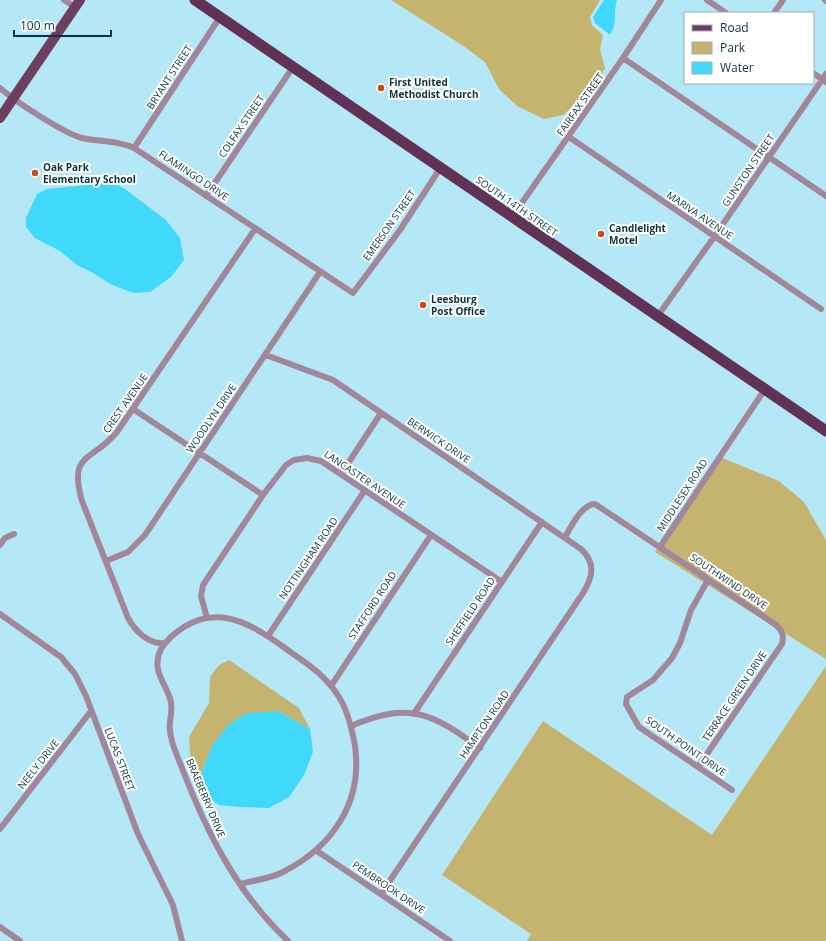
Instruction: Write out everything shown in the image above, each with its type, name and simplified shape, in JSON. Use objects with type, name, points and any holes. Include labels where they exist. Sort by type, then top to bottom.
[{"type":"highway","name":"SOUTH 14TH STREET","points":[[195,0],[826,431]]},
{"type":"main road","points":[[0,118],[77,4]]},
{"type":"street","points":[[64,0],[77,4]]},
{"type":"street","name":"FAIRFAX STREET","points":[[512,217],[569,137],[661,0]]},
{"type":"street","points":[[707,0],[725,12]]},
{"type":"street","points":[[775,12],[783,0]]},
{"type":"street","name":"BRYANT STREET","points":[[134,148],[220,17]]},
{"type":"street","points":[[623,58],[826,196]]},
{"type":"street","name":"COLFAX STREET","points":[[206,196],[293,67]]},
{"type":"street","points":[[814,73],[825,78]]},
{"type":"street","name":"GUNSTON STREET","points":[[657,317],[825,78]]},
{"type":"street","name":"FLAMINGO DRIVE","points":[[0,88],[43,117],[75,136],[122,143],[134,148],[353,293]]},
{"type":"street","name":"MARIVA AVENUE","points":[[569,137],[821,309]]},
{"type":"street","name":"EMERSON STREET","points":[[353,293],[400,230],[440,168]]},
{"type":"street","name":"CREST AVENUE","points":[[165,643],[150,640],[133,627],[82,501],[78,486],[78,471],[82,462],[89,455],[108,443],[133,409],[255,229]]},
{"type":"street","name":"WOODLYN DRIVE","points":[[106,561],[128,552],[145,535],[320,272]]},
{"type":"street","name":"BERWICK DRIVE","points":[[266,355],[333,380],[564,537],[581,549],[590,561]]},
{"type":"street","name":"MIDDLESEX ROAD","points":[[564,537],[584,509],[588,505],[595,504],[660,547],[765,389]]},
{"type":"street","points":[[133,409],[263,495]]},
{"type":"street","points":[[341,474],[381,413]]},
{"type":"street","name":"LANCASTER AVENUE","points":[[207,618],[201,596],[203,585],[263,495],[286,465],[299,458],[315,458],[502,582]]},
{"type":"street","name":"NOTTINGHAM ROAD","points":[[268,636],[365,490]]},
{"type":"street","name":"SHEFFIELD ROAD","points":[[415,712],[542,522]]},
{"type":"street","points":[[0,545],[6,538],[14,534]]},
{"type":"street","name":"STAFFORD ROAD","points":[[331,686],[431,535]]},
{"type":"street","name":"SOUTHWIND DRIVE","points":[[660,547],[776,625],[783,635]]},
{"type":"street","name":"HAMPTON ROAD","points":[[381,894],[588,585],[592,570],[590,561]]},
{"type":"street","name":"SOUTH POINT DRIVE","points":[[708,580],[691,610],[680,643],[672,658],[653,680],[627,697],[626,704],[639,727],[732,790]]},
{"type":"street","name":"LUCAS STREET","points":[[0,614],[56,653],[75,674],[91,711],[138,834],[173,904],[182,941]]},
{"type":"street","points":[[165,643],[188,624],[207,618],[234,619],[244,622],[268,636],[324,676],[339,697],[351,726],[356,759],[353,792],[340,822],[317,850],[282,873],[240,884]]},
{"type":"street","name":"TERRACE GREEN DRIVE","points":[[698,767],[782,644],[783,635]]},
{"type":"street","name":"BRAEBERRY DRIVE","points":[[165,643],[161,651],[158,665],[160,679],[171,703],[170,732],[199,812],[217,849],[240,884],[255,905],[288,941]]},
{"type":"street","name":"NEELY DRIVE","points":[[0,829],[91,711]]},
{"type":"street","points":[[351,726],[380,716],[415,712],[434,718],[447,725],[480,748]]},
{"type":"street","name":"PEMBROOK DRIVE","points":[[317,850],[450,941]]},
{"type":"street","points":[[0,927],[20,941]]},
{"type":"green space","points":[[391,0],[600,0],[590,17],[592,25],[603,35],[600,49],[605,69],[577,103],[563,115],[544,119],[517,106],[499,89],[485,62],[462,45]]},
{"type":"green space","points":[[720,457],[779,481],[804,502],[826,540],[826,659],[655,552]]},
{"type":"green space","points":[[229,660],[299,708],[310,729],[278,711],[213,744],[198,781],[190,754],[189,737],[209,703],[210,677],[219,665]]},
{"type":"green space","points":[[826,666],[826,941],[527,941],[531,934],[442,875],[543,721],[712,835]]},
{"type":"water","points":[[604,0],[617,0],[615,22],[610,35],[595,23],[593,17]]},
{"type":"water","points":[[106,183],[118,185],[125,189],[166,220],[180,238],[184,260],[171,277],[150,292],[134,293],[112,285],[77,265],[60,251],[35,238],[26,227],[26,218],[37,194],[47,189]]},
{"type":"water","points":[[278,711],[310,729],[313,752],[304,775],[289,797],[269,808],[240,807],[219,805],[201,793],[198,781],[213,744],[229,724],[247,713]]},
{"type":"place","name":"First United Methodist Church","points":[[381,88]]},
{"type":"place","name":"Oak Park Elementary School","points":[[35,173]]},
{"type":"place","name":"Candlelight Motel","points":[[601,234]]},
{"type":"place","name":"Leesburg Post Office","points":[[423,305]]}]
